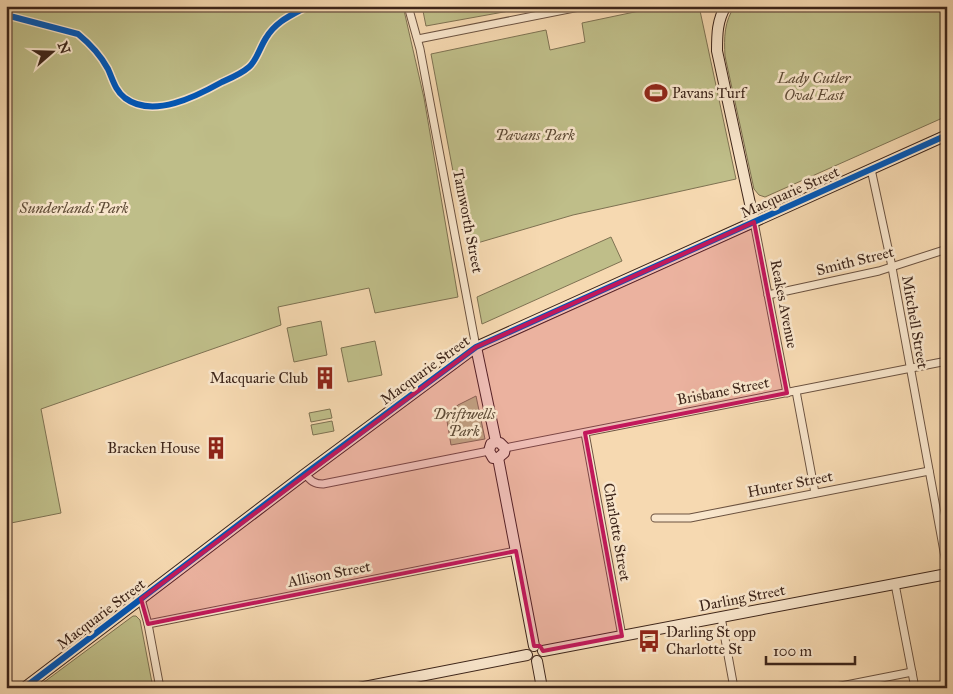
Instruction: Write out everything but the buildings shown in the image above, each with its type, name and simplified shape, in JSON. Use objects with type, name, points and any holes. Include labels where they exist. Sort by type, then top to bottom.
[{"type":"street","name":"Tamworth Street","points":[[408,6],[418,39],[476,347],[500,445]]},
{"type":"street","points":[[418,39],[584,6]]},
{"type":"street","points":[[726,6],[719,23],[717,36],[719,67],[754,222]]},
{"type":"street","name":"Macquarie Street","points":[[24,688],[305,474],[476,347],[947,134]]},
{"type":"street","name":"Mitchell Street","points":[[871,169],[892,267],[947,568]]},
{"type":"street","name":"Reakes Avenue","points":[[754,222],[787,392]]},
{"type":"street","name":"Smith Street","points":[[768,295],[892,267],[947,249]]},
{"type":"street","name":"Brisbane Street","points":[[500,445],[585,433],[947,361]]},
{"type":"street","points":[[796,391],[815,493]]},
{"type":"street","name":"Charlotte Street","points":[[585,433],[622,636]]},
{"type":"street","points":[[500,445],[504,453],[498,458],[493,458],[489,451],[489,446],[500,445]]},
{"type":"street","points":[[305,474],[312,482],[323,484],[489,451]]},
{"type":"street","points":[[498,458],[538,653],[542,688]]},
{"type":"street","name":"Hunter Street","points":[[655,518],[690,518],[929,471]]},
{"type":"street","name":"Allison Street","points":[[148,624],[516,551]]},
{"type":"street","name":"Darling Street","points":[[538,653],[947,574]]},
{"type":"street","points":[[895,584],[914,688]]},
{"type":"street","points":[[140,600],[148,624],[160,688]]},
{"type":"street","points":[[721,617],[734,688]]},
{"type":"street","points":[[359,688],[412,683],[527,655],[528,650],[538,653]]},
{"type":"street","points":[[831,688],[912,672]]},
{"type":"highlighted area","points":[[754,222],[787,393],[585,433],[622,636],[543,651],[540,646],[534,646],[516,551],[148,624],[141,599],[476,347]]},
{"type":"green space","name":"Sunderlands Park","points":[[6,6],[66,6],[105,9],[132,6],[403,6],[424,98],[458,297],[375,313],[369,288],[278,307],[281,325],[41,409],[61,513],[6,524]]},
{"type":"green space","points":[[422,6],[537,6],[426,26]]},
{"type":"green space","name":"Pavans Park","points":[[663,6],[699,6],[736,179],[573,215],[467,246],[431,54],[546,30],[550,50],[585,42],[582,23]]},
{"type":"green space","name":"Lady Cutler Oval East","points":[[735,6],[947,6],[947,116],[765,197],[759,195],[754,189],[725,56],[727,24]]},
{"type":"green space","points":[[611,237],[622,261],[482,324],[477,297]]},
{"type":"green space","points":[[321,321],[327,355],[294,362],[287,328]]},
{"type":"green space","points":[[375,341],[382,375],[348,382],[341,348]]},
{"type":"green space","name":"Driftwells Park","points":[[476,396],[485,439],[451,445],[446,415],[458,405]]},
{"type":"green space","points":[[330,409],[332,418],[311,422],[309,413]]},
{"type":"green space","points":[[332,421],[334,431],[313,435],[311,425]]},
{"type":"green space","points":[[133,616],[140,620],[153,688],[36,688]]},
{"type":"cycle path","points":[[6,15],[78,34],[102,59],[117,88],[125,98],[136,104],[161,106],[188,99],[243,72],[254,61],[270,32],[285,19],[308,6]]},
{"type":"cycle path","points":[[24,688],[305,474],[476,347],[947,135]]},
{"type":"place","name":"Pavans Turf","points":[[656,93]]},
{"type":"place","name":"Macquarie Club","points":[[325,378]]},
{"type":"place","name":"Bracken House","points":[[216,448]]},
{"type":"place","name":"Darling St opp Charlotte St","points":[[649,641]]}]
